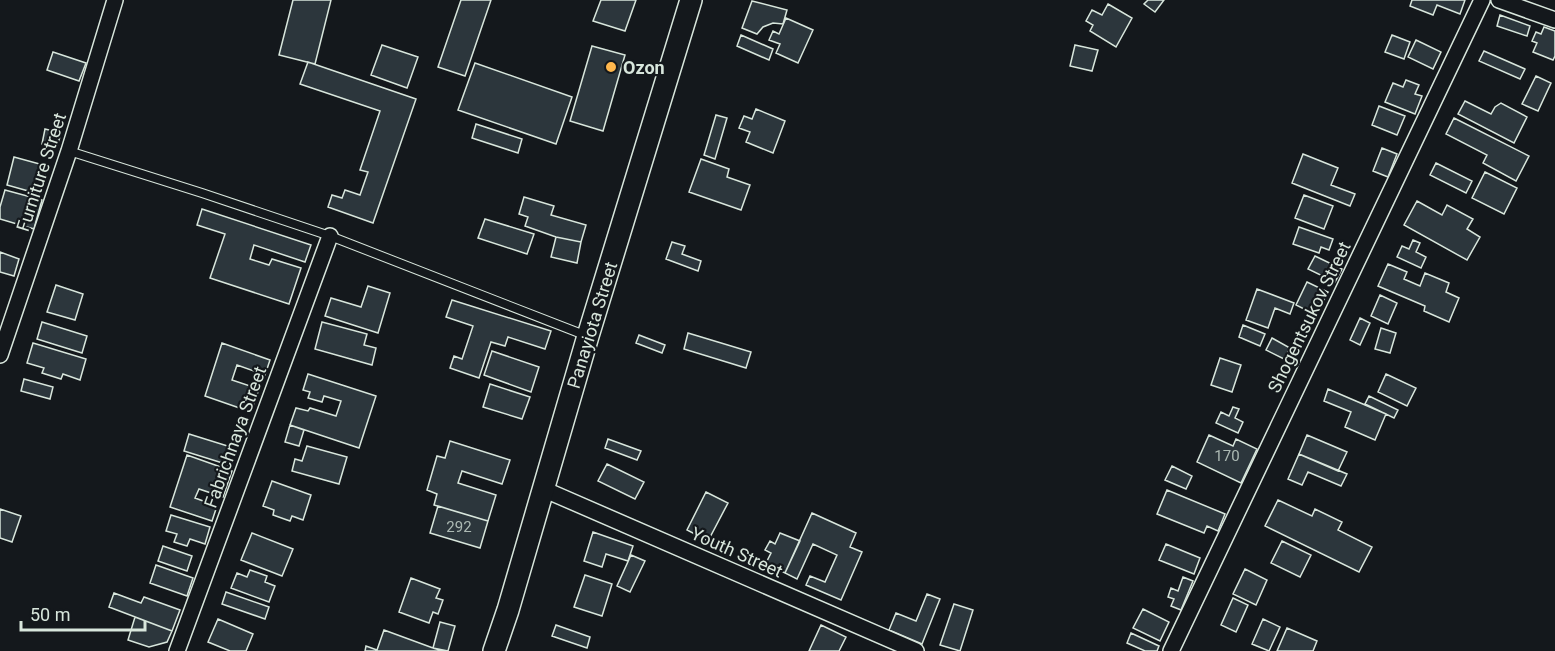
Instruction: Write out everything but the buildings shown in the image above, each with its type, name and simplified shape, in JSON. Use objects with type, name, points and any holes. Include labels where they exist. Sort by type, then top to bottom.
[{"type":"street","name":"Furniture Street","points":[[0,355],[69,151],[115,0]]},
{"type":"street","name":"Panayiota Street","points":[[494,651],[691,0]]},
{"type":"street","name":"Shogentsukov Street","points":[[1172,651],[1482,0]]},
{"type":"street","points":[[1498,0],[1555,20]]},
{"type":"street","name":"Fabrichnaya Street","points":[[177,651],[330,236]]},
{"type":"street","name":"Youth Street","points":[[543,489],[916,651]]},
{"type":"lane","points":[[69,151],[330,236],[588,336]]},
{"type":"place","name":"Ozon","points":[[611,67]]}]
